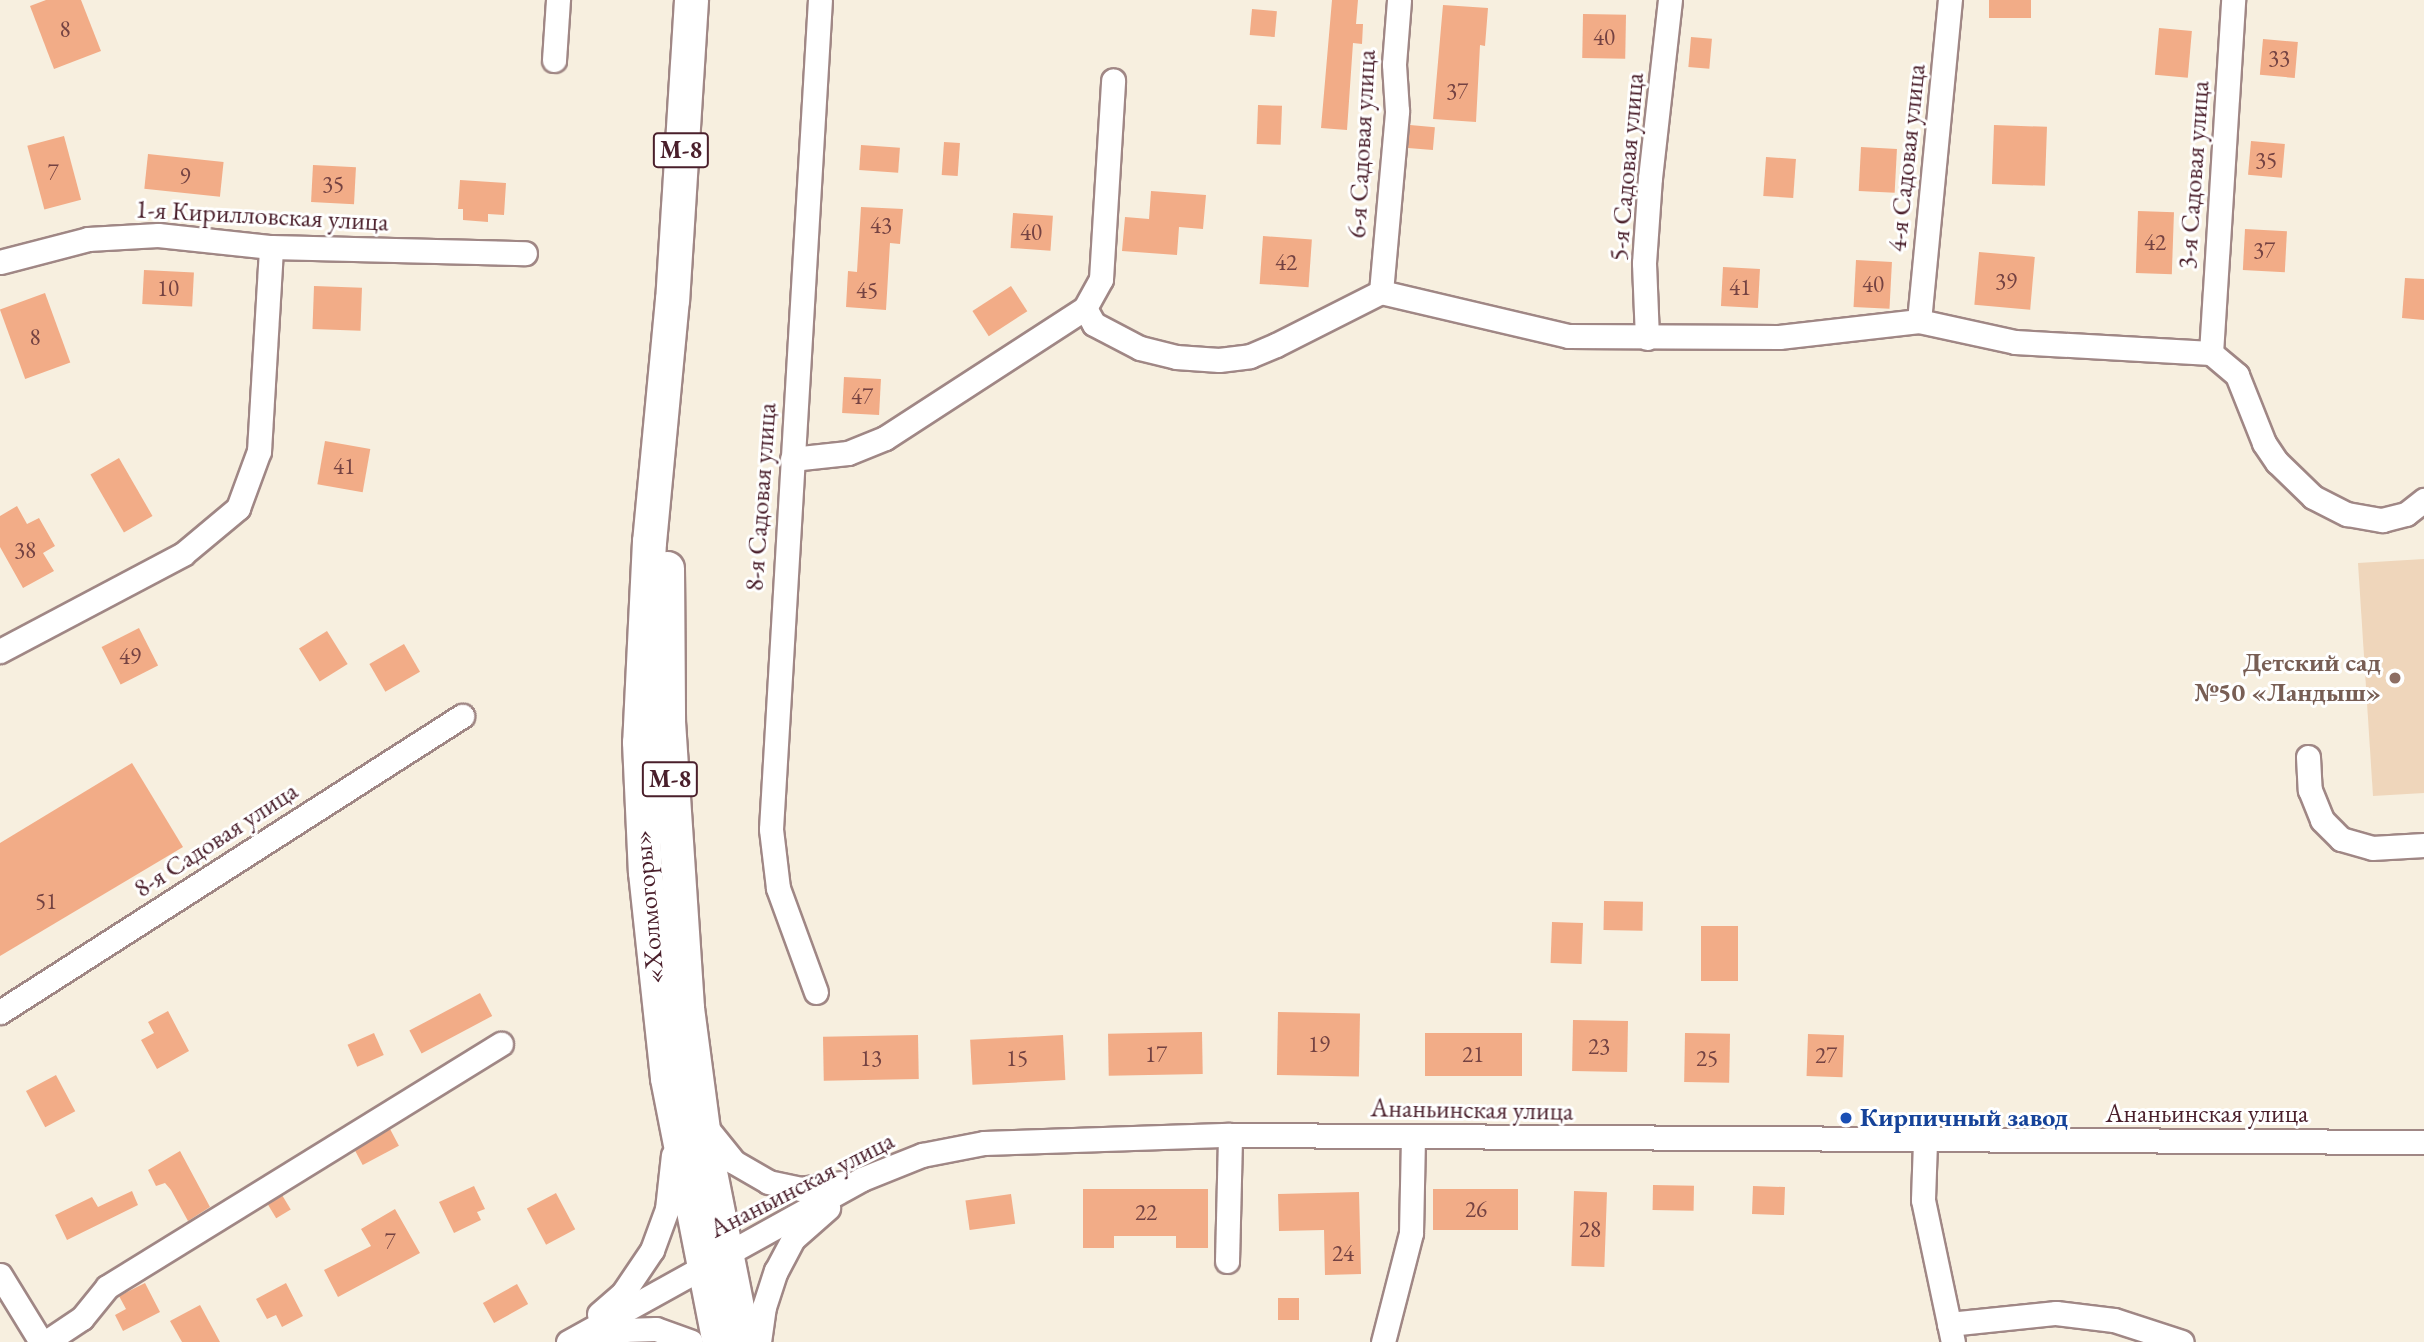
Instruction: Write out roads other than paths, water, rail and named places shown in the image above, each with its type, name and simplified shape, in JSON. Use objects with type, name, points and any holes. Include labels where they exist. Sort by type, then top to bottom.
[{"type":"highway","name":"«Холмогоры»","points":[[691,0],[671,299],[668,721],[687,1122],[714,1261],[719,1342]]},
{"type":"highway","name":"«Холмогоры»","points":[[714,1261],[744,1342]]},
{"type":"street","points":[[555,60],[558,0]]},
{"type":"street","name":"8-я Садовая улица","points":[[816,992],[778,888],[771,829],[820,0]]},
{"type":"street","name":"6-я Садовая улица","points":[[1381,292],[1397,111],[1394,64],[1399,0]]},
{"type":"street","name":"5-я Садовая улица","points":[[1647,338],[1644,264],[1648,202],[1670,0]]},
{"type":"street","name":"4-я Садовая улица","points":[[1919,321],[1951,0]]},
{"type":"street","name":"3-я Садовая улица","points":[[2211,353],[2233,0]]},
{"type":"street","points":[[792,458],[848,453],[885,438],[1085,308],[1101,279],[1113,80]]},
{"type":"street","name":"1-я Кирилловская улица","points":[[0,262],[88,239],[158,235],[271,247],[525,253]]},
{"type":"street","points":[[0,651],[183,554],[238,508],[260,452],[271,247]]},
{"type":"street","points":[[1085,308],[1094,324],[1140,348],[1175,357],[1219,360],[1250,356],[1381,292],[1568,336],[1791,337],[1919,321],[2014,342],[2211,353],[2237,375],[2264,443],[2277,462],[2313,497],[2347,514],[2382,520],[2406,514],[2424,500]]},
{"type":"street","name":"8-я Садовая улица","points":[[0,1012],[462,716]]},
{"type":"street","points":[[2308,757],[2309,790],[2322,820],[2341,839],[2372,848],[2424,845]]},
{"type":"street","points":[[0,1275],[44,1342],[82,1318],[107,1287],[501,1044]]},
{"type":"street","points":[[566,1342],[623,1293],[652,1250],[687,1122],[734,1162],[768,1182],[801,1189],[862,1179]]},
{"type":"street","points":[[1227,1261],[1230,1135]]},
{"type":"street","name":"Ананьинская улица","points":[[566,1342],[862,1179],[922,1156],[984,1143],[1230,1135],[1924,1142],[2424,1142]]},
{"type":"street","points":[[1383,1342],[1409,1243],[1413,1137]]},
{"type":"street","points":[[1924,1142],[1923,1200],[1952,1333],[2056,1313],[2114,1320],[2182,1342]]},
{"type":"street","points":[[759,1342],[771,1284],[793,1239],[862,1179]]},
{"type":"street","points":[[580,1342],[642,1329],[670,1331],[691,1342]]},
{"type":"place","name":"Детский сад №50 «Ландыш»","points":[[2395,678]]},
{"type":"place","name":"Кирпичный завод","points":[[1846,1118]]}]
